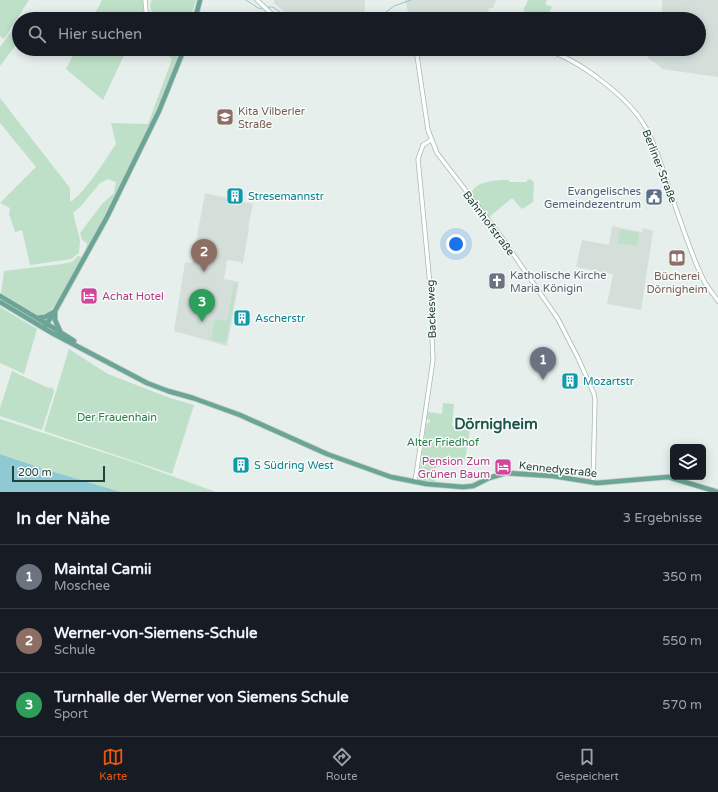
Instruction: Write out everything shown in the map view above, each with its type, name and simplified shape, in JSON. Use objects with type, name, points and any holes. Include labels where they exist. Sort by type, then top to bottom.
[{"type":"main road","points":[[197,12],[200,0]]},
{"type":"main road","points":[[44,328],[107,217],[159,112],[180,56]]},
{"type":"main road","points":[[0,296],[47,323],[88,351]]},
{"type":"main road","points":[[0,302],[44,328],[88,351]]},
{"type":"main road","points":[[37,318],[45,317],[55,311]]},
{"type":"main road","points":[[55,311],[56,324],[61,332]]},
{"type":"main road","name":"Kennedystraße","points":[[88,351],[147,383],[220,408],[346,462],[383,475],[415,482],[465,487],[476,485],[494,476],[515,473],[553,476],[593,483],[668,477],[718,492]]},
{"type":"street","points":[[146,0],[146,12]]},
{"type":"street","points":[[256,0],[269,12]]},
{"type":"street","name":"Bahnhofstraße","points":[[417,56],[427,125],[431,140],[443,162],[500,235],[554,314],[579,360],[594,394],[593,483]]},
{"type":"street","name":"Berliner Straße","points":[[560,56],[598,77],[618,95],[641,120],[655,147],[697,266],[705,283],[718,301]]},
{"type":"street","name":"Backesweg","points":[[415,482],[433,360],[430,285],[418,160],[422,146],[431,140]]},
{"type":"shaded area","points":[[274,0],[365,0],[364,12],[285,12],[274,3]]},
{"type":"shaded area","points":[[405,0],[496,0],[493,8],[489,8],[488,12],[408,12]]},
{"type":"shaded area","points":[[662,0],[718,0],[718,77],[662,69],[647,58],[648,56],[706,56],[706,12],[662,12]]},
{"type":"shaded area","points":[[205,193],[253,204],[243,263],[241,264],[241,262],[227,260],[224,279],[239,282],[227,346],[174,331],[185,262],[192,263]]},
{"type":"shaded area","points":[[612,226],[642,232],[643,228],[653,232],[641,310],[607,304],[613,274],[576,267],[582,240],[609,245]]},
{"type":"green space","points":[[0,0],[29,0],[21,12],[12,12],[12,27],[4,39],[0,36]]},
{"type":"green space","points":[[102,0],[143,0],[143,12],[96,12]]},
{"type":"green space","points":[[152,0],[196,0],[192,12],[152,12],[150,4]]},
{"type":"green space","points":[[528,0],[547,0],[545,4],[552,7],[550,12],[523,11]]},
{"type":"green space","points":[[12,30],[12,50],[0,66],[0,47]]},
{"type":"green space","points":[[72,56],[124,56],[103,100],[66,69]]},
{"type":"green space","points":[[169,56],[177,56],[157,107],[135,155],[87,248],[87,243],[82,240],[80,233],[102,204],[114,193],[116,182],[108,179],[100,183],[81,206],[73,213],[80,240],[79,253],[71,259],[30,265],[22,230],[15,232],[9,214],[10,208],[0,203],[36,167],[0,123],[0,98],[70,188],[70,202],[83,191],[116,144],[111,123],[148,124],[172,59]]},
{"type":"green space","points":[[531,179],[534,183],[533,202],[522,209],[512,198],[489,217],[471,195],[477,186],[487,182],[509,180],[509,182],[527,182],[527,180]]},
{"type":"green space","points":[[620,229],[639,233],[637,246],[618,243]]},
{"type":"green space","points":[[78,256],[82,257],[61,296],[46,315],[38,315],[1,293],[4,271],[72,262]]},
{"type":"green space","points":[[234,284],[237,284],[226,343],[211,340],[215,319],[227,321]]},
{"type":"green space","points":[[0,307],[37,329],[24,374],[0,363]]},
{"type":"green space","name":"Der Frauenhain","points":[[69,349],[108,374],[170,398],[194,405],[172,474],[44,431]]},
{"type":"green space","points":[[12,371],[46,387],[53,388],[54,392],[42,430],[0,416],[0,408]]},
{"type":"green space","name":"Alter Friedhof","points":[[443,403],[454,404],[452,426],[470,430],[465,460],[441,460],[441,467],[436,467],[435,482],[420,480],[419,476],[426,425],[430,420],[427,419],[428,412],[442,414]]},
{"type":"green space","points":[[0,419],[136,463],[216,492],[121,492],[41,468],[0,454]]},
{"type":"water","points":[[0,454],[41,468],[121,492],[0,492]]},
{"type":"waterway","points":[[246,0],[262,9]]},
{"type":"waterway","points":[[386,12],[394,6],[411,0]]},
{"type":"waterway","points":[[268,7],[273,7],[280,12]]},
{"type":"place","name":"Kita Vilberler Straße","points":[[225,117]]},
{"type":"place","name":"Stresemannstr","points":[[235,196]]},
{"type":"place","name":"Evangelisches Gemeindezentrum","points":[[654,197]]},
{"type":"place","name":"Bücherei Dörnigheim","points":[[677,258]]},
{"type":"place","name":"Werner-von-Siemens-Schule","points":[[204,272]]},
{"type":"place","name":"Katholische Kirche Maria Königin","points":[[497,281]]},
{"type":"place","name":"Achat Hotel","points":[[89,296]]},
{"type":"place","name":"Ascherstr","points":[[242,318]]},
{"type":"place","name":"Turnhalle der Werner von Siemens Schule","points":[[202,322]]},
{"type":"place","name":"Maintal Camii","points":[[543,380]]},
{"type":"place","name":"Mozartstr","points":[[570,381]]},
{"type":"place","name":"S Südring West","points":[[241,465]]},
{"type":"place","name":"Pension Zum Grünen Baum","points":[[503,467]]},
{"type":"district","name":"Dörnigheim","points":[[496,424]]}]
